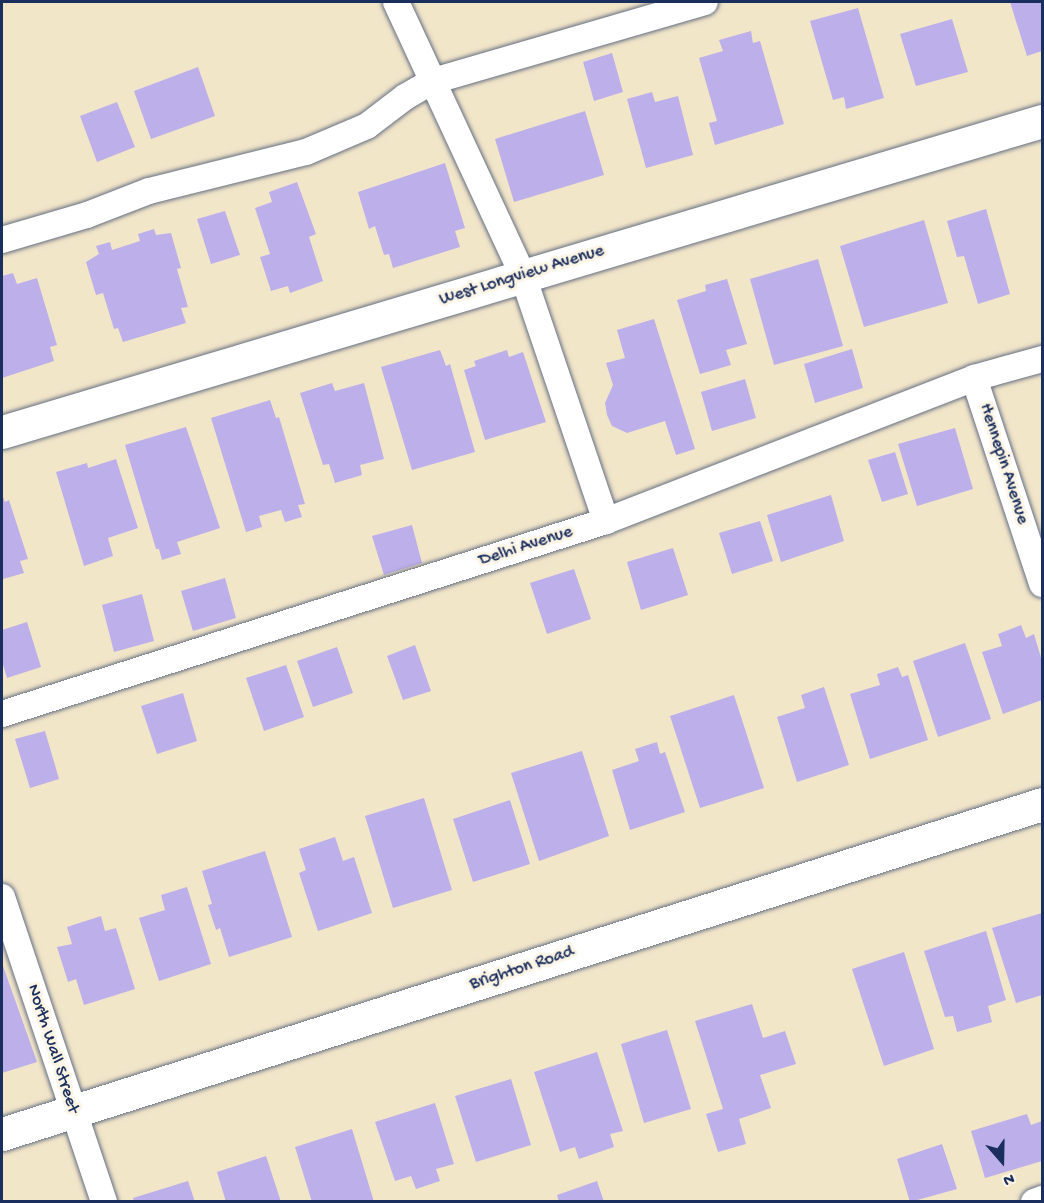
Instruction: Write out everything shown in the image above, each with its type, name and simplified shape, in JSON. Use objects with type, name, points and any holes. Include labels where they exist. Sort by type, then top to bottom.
[{"type":"street","name":"West Longview Avenue","points":[[2,432],[1042,121]]},
{"type":"street","name":"Brighton Road","points":[[2,1134],[1042,804]]},
{"type":"lane","points":[[396,2],[523,276],[606,521]]},
{"type":"lane","points":[[2,240],[87,215],[149,191],[306,152],[367,126],[405,97],[434,81],[705,2]]},
{"type":"lane","name":"Delhi Avenue","points":[[2,714],[606,521],[974,378],[1042,359]]},
{"type":"lane","name":"Hennepin Avenue","points":[[974,378],[1042,584]]},
{"type":"lane","name":"North Wall Street","points":[[2,897],[72,1112],[104,1202]]},
{"type":"lane","points":[[1034,1202],[1042,1199]]},
{"type":"building","points":[[1010,2],[1042,2],[1042,51],[1027,56]]},
{"type":"building","points":[[858,8],[884,98],[846,109],[844,97],[833,100],[810,21]]},
{"type":"building","points":[[952,19],[968,72],[916,86],[900,34]]},
{"type":"building","points":[[751,31],[753,43],[760,41],[784,124],[715,145],[709,123],[717,121],[699,58],[723,51],[719,40]]},
{"type":"building","points":[[612,53],[623,92],[594,101],[583,62]]},
{"type":"building","points":[[198,67],[215,116],[151,139],[134,91]]},
{"type":"building","points":[[652,92],[655,102],[678,96],[693,155],[646,168],[627,99]]},
{"type":"building","points":[[117,102],[135,147],[97,162],[80,116]]},
{"type":"building","points":[[585,111],[604,175],[514,202],[495,139]]},
{"type":"building","points":[[445,163],[465,228],[455,231],[460,247],[393,268],[389,254],[384,255],[375,226],[369,229],[358,192]]},
{"type":"building","points":[[297,182],[316,234],[309,237],[323,281],[290,293],[288,286],[271,291],[260,257],[270,254],[255,208],[272,202],[269,192]]},
{"type":"building","points":[[986,209],[1010,294],[978,304],[964,256],[957,257],[947,221]]},
{"type":"building","points":[[225,211],[240,255],[211,264],[197,219]]},
{"type":"building","points":[[924,220],[948,303],[864,327],[840,246]]},
{"type":"building","points":[[154,229],[156,235],[171,233],[181,268],[177,269],[188,307],[181,308],[186,323],[123,342],[118,328],[114,329],[103,293],[96,295],[86,262],[99,254],[96,246],[110,242],[112,250],[140,241],[138,234]]},
{"type":"building","points":[[818,259],[843,346],[774,365],[750,279]]},
{"type":"building","points":[[13,273],[17,284],[37,278],[57,345],[50,347],[54,361],[2,378],[2,276]]},
{"type":"building","points":[[727,279],[747,344],[726,350],[731,365],[700,374],[677,300],[706,291],[705,285]]},
{"type":"building","points":[[654,319],[695,449],[676,455],[665,421],[627,433],[612,426],[605,403],[613,385],[606,363],[625,358],[617,330]]},
{"type":"building","points":[[852,349],[863,388],[815,403],[804,364]]},
{"type":"building","points":[[440,350],[446,366],[450,364],[475,452],[412,470],[381,367]]},
{"type":"building","points":[[507,350],[509,357],[523,352],[546,422],[485,440],[464,370],[476,366],[474,361]]},
{"type":"building","points":[[745,379],[756,418],[712,431],[701,392]]},
{"type":"building","points":[[332,383],[335,391],[364,383],[384,459],[360,465],[362,475],[335,483],[329,464],[323,465],[300,393]]},
{"type":"building","points":[[270,400],[276,418],[279,417],[305,504],[298,505],[302,517],[285,522],[281,510],[259,516],[262,527],[246,532],[211,418]]},
{"type":"building","points":[[186,427],[220,528],[177,542],[181,554],[162,560],[159,549],[156,549],[125,445]]},
{"type":"building","points":[[955,428],[973,489],[917,506],[898,444]]},
{"type":"building","points":[[895,452],[908,494],[882,502],[868,460]]},
{"type":"building","points":[[116,459],[138,528],[108,538],[113,556],[84,566],[56,472],[87,463],[88,468]]},
{"type":"building","points":[[2,494],[5,502],[9,500],[28,559],[20,561],[24,573],[3,579]]},
{"type":"building","points":[[831,495],[844,541],[781,562],[767,515]]},
{"type":"building","points":[[760,521],[773,561],[732,574],[719,533]]},
{"type":"building","points":[[412,525],[422,563],[384,575],[372,536]]},
{"type":"building","points":[[673,548],[688,595],[641,610],[627,562]]},
{"type":"building","points":[[574,569],[591,619],[547,634],[530,583]]},
{"type":"building","points":[[225,578],[236,618],[193,631],[181,591]]},
{"type":"building","points":[[142,594],[154,641],[114,652],[102,605]]},
{"type":"building","points":[[27,622],[41,667],[7,678],[2,661],[2,630]]},
{"type":"building","points":[[1021,625],[1026,638],[1034,634],[1042,661],[1042,700],[1003,714],[982,652],[1002,646],[998,634]]},
{"type":"building","points":[[965,643],[991,719],[938,737],[913,661]]},
{"type":"building","points":[[415,645],[431,691],[403,700],[387,656]]},
{"type":"building","points":[[337,647],[353,693],[313,707],[297,661]]},
{"type":"building","points":[[286,665],[304,717],[264,731],[246,678]]},
{"type":"building","points":[[898,667],[902,677],[908,675],[928,740],[870,759],[850,694],[880,685],[877,674]]},
{"type":"building","points":[[824,687],[849,765],[797,782],[777,717],[805,708],[801,695]]},
{"type":"building","points":[[183,693],[197,741],[157,754],[141,706]]},
{"type":"building","points":[[734,695],[764,788],[700,808],[670,716]]},
{"type":"building","points":[[45,731],[59,779],[30,788],[15,739]]},
{"type":"building","points":[[657,742],[660,754],[665,752],[685,812],[630,830],[612,770],[639,761],[635,749]]},
{"type":"building","points":[[582,751],[609,836],[539,861],[511,773]]},
{"type":"building","points":[[424,798],[452,890],[393,908],[365,816]]},
{"type":"building","points":[[510,800],[530,864],[473,882],[453,819]]},
{"type":"building","points":[[335,837],[343,861],[354,857],[372,913],[318,931],[299,873],[306,870],[299,849]]},
{"type":"building","points":[[265,851],[292,937],[229,957],[220,928],[216,930],[208,905],[212,904],[202,871]]},
{"type":"building","points":[[187,887],[211,964],[159,981],[139,918],[165,910],[161,895]]},
{"type":"building","points":[[1042,913],[1042,995],[1016,1003],[992,928]]},
{"type":"building","points":[[101,916],[105,931],[116,928],[135,989],[84,1005],[76,979],[68,982],[57,947],[72,944],[67,927]]},
{"type":"building","points":[[986,931],[1006,1000],[988,1006],[992,1022],[957,1032],[953,1016],[945,1017],[924,951]]},
{"type":"building","points":[[904,952],[934,1049],[884,1066],[852,969]]},
{"type":"building","points":[[2,963],[37,1062],[2,1073]]},
{"type":"building","points":[[752,1004],[763,1038],[785,1031],[796,1064],[760,1075],[771,1108],[739,1119],[746,1144],[718,1152],[706,1114],[723,1109],[695,1021]]},
{"type":"building","points":[[667,1030],[691,1109],[644,1123],[621,1044]]},
{"type":"building","points":[[597,1052],[623,1131],[610,1134],[614,1147],[579,1159],[575,1147],[560,1152],[534,1072]]},
{"type":"building","points":[[511,1079],[531,1145],[476,1162],[455,1096]]},
{"type":"building","points":[[435,1103],[454,1164],[436,1169],[440,1181],[416,1189],[411,1176],[395,1181],[375,1122]]},
{"type":"building","points":[[1027,1114],[1031,1125],[1042,1121],[1042,1161],[985,1178],[971,1131]]},
{"type":"building","points":[[352,1129],[374,1202],[312,1202],[295,1147]]},
{"type":"building","points":[[942,1144],[957,1189],[910,1202],[897,1159]]},
{"type":"building","points":[[266,1156],[281,1202],[226,1202],[217,1172]]},
{"type":"building","points":[[188,1181],[195,1202],[134,1202],[133,1198]]},
{"type":"building","points":[[597,1181],[604,1202],[559,1202],[557,1195]]}]
